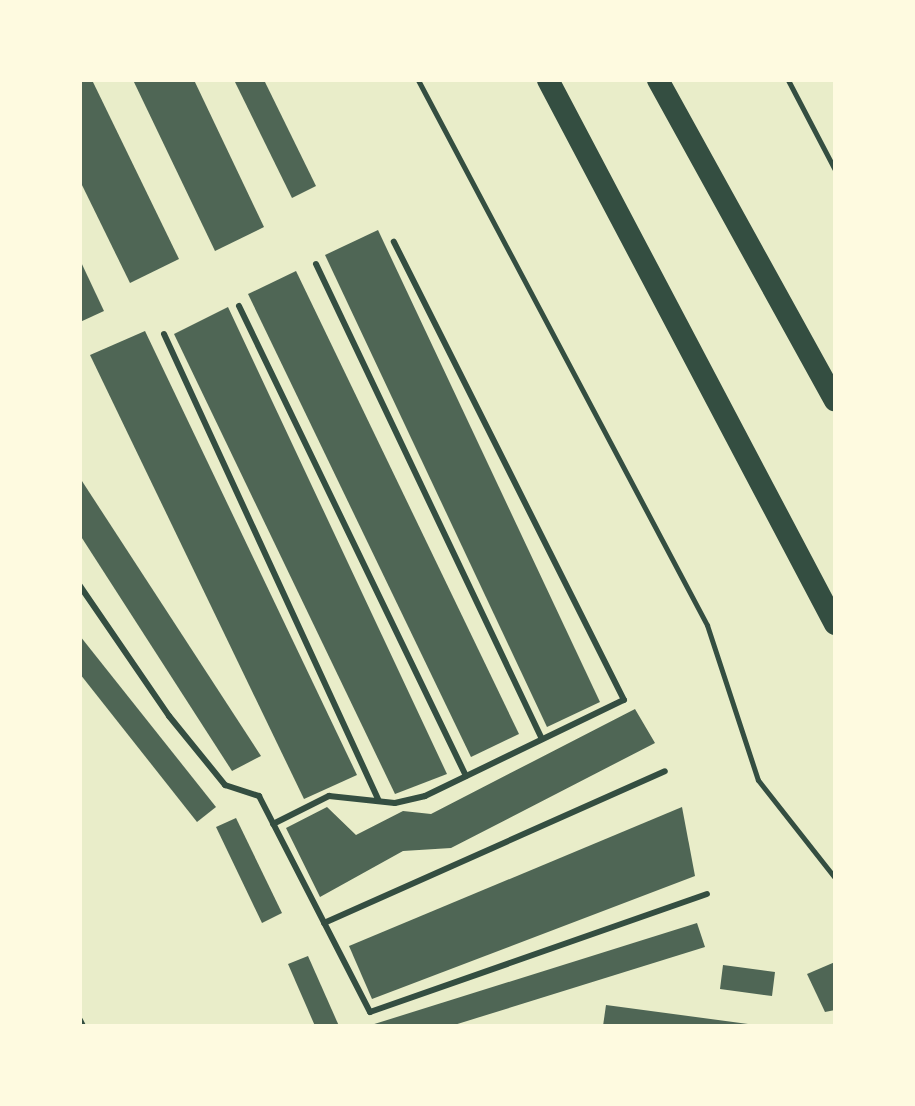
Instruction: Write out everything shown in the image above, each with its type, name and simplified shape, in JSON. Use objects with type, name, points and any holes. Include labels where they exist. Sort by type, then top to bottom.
[{"type":"highway","points":[[548,80],[835,624]]},
{"type":"highway","points":[[658,80],[835,400]]},
{"type":"lane","points":[[273,824],[329,796],[379,801],[425,796],[624,700],[394,242]]},
{"type":"lane","points":[[316,264],[542,739]]},
{"type":"lane","points":[[239,306],[466,776]]},
{"type":"lane","points":[[164,334],[379,801]]},
{"type":"lane","points":[[80,586],[169,716],[225,785],[259,796],[370,1012],[707,894]]},
{"type":"lane","points":[[324,923],[665,771]]},
{"type":"lane","points":[[80,1020],[83,1026]]},
{"type":"path","points":[[418,80],[707,625],[758,780],[835,878]]},
{"type":"path","points":[[788,80],[835,170]]},
{"type":"building","points":[[80,80],[92,80],[179,259],[130,283],[80,181]]},
{"type":"building","points":[[133,80],[194,80],[264,227],[215,251]]},
{"type":"building","points":[[234,80],[264,80],[316,186],[292,198]]},
{"type":"building","points":[[378,230],[600,702],[547,727],[325,255]]},
{"type":"building","points":[[80,260],[104,311],[80,322]]},
{"type":"building","points":[[296,271],[519,734],[471,757],[248,294]]},
{"type":"building","points":[[228,307],[447,774],[395,794],[174,334]]},
{"type":"building","points":[[145,331],[357,775],[304,799],[90,355]]},
{"type":"building","points":[[80,478],[261,756],[232,771],[80,535]]},
{"type":"building","points":[[80,636],[216,807],[197,822],[80,674]]},
{"type":"building","points":[[635,709],[655,743],[451,848],[403,851],[320,897],[286,828],[327,807],[356,835],[403,811],[431,814]]},
{"type":"building","points":[[682,807],[695,876],[372,999],[349,946]]},
{"type":"building","points":[[236,818],[282,913],[262,923],[216,827]]},
{"type":"building","points":[[697,923],[705,947],[451,1026],[368,1026]]},
{"type":"building","points":[[308,956],[339,1026],[315,1026],[288,964]]},
{"type":"building","points":[[835,962],[835,1010],[825,1012],[807,974]]},
{"type":"building","points":[[723,965],[775,972],[772,996],[720,989]]},
{"type":"building","points":[[606,1005],[748,1024],[748,1026],[603,1026]]}]
